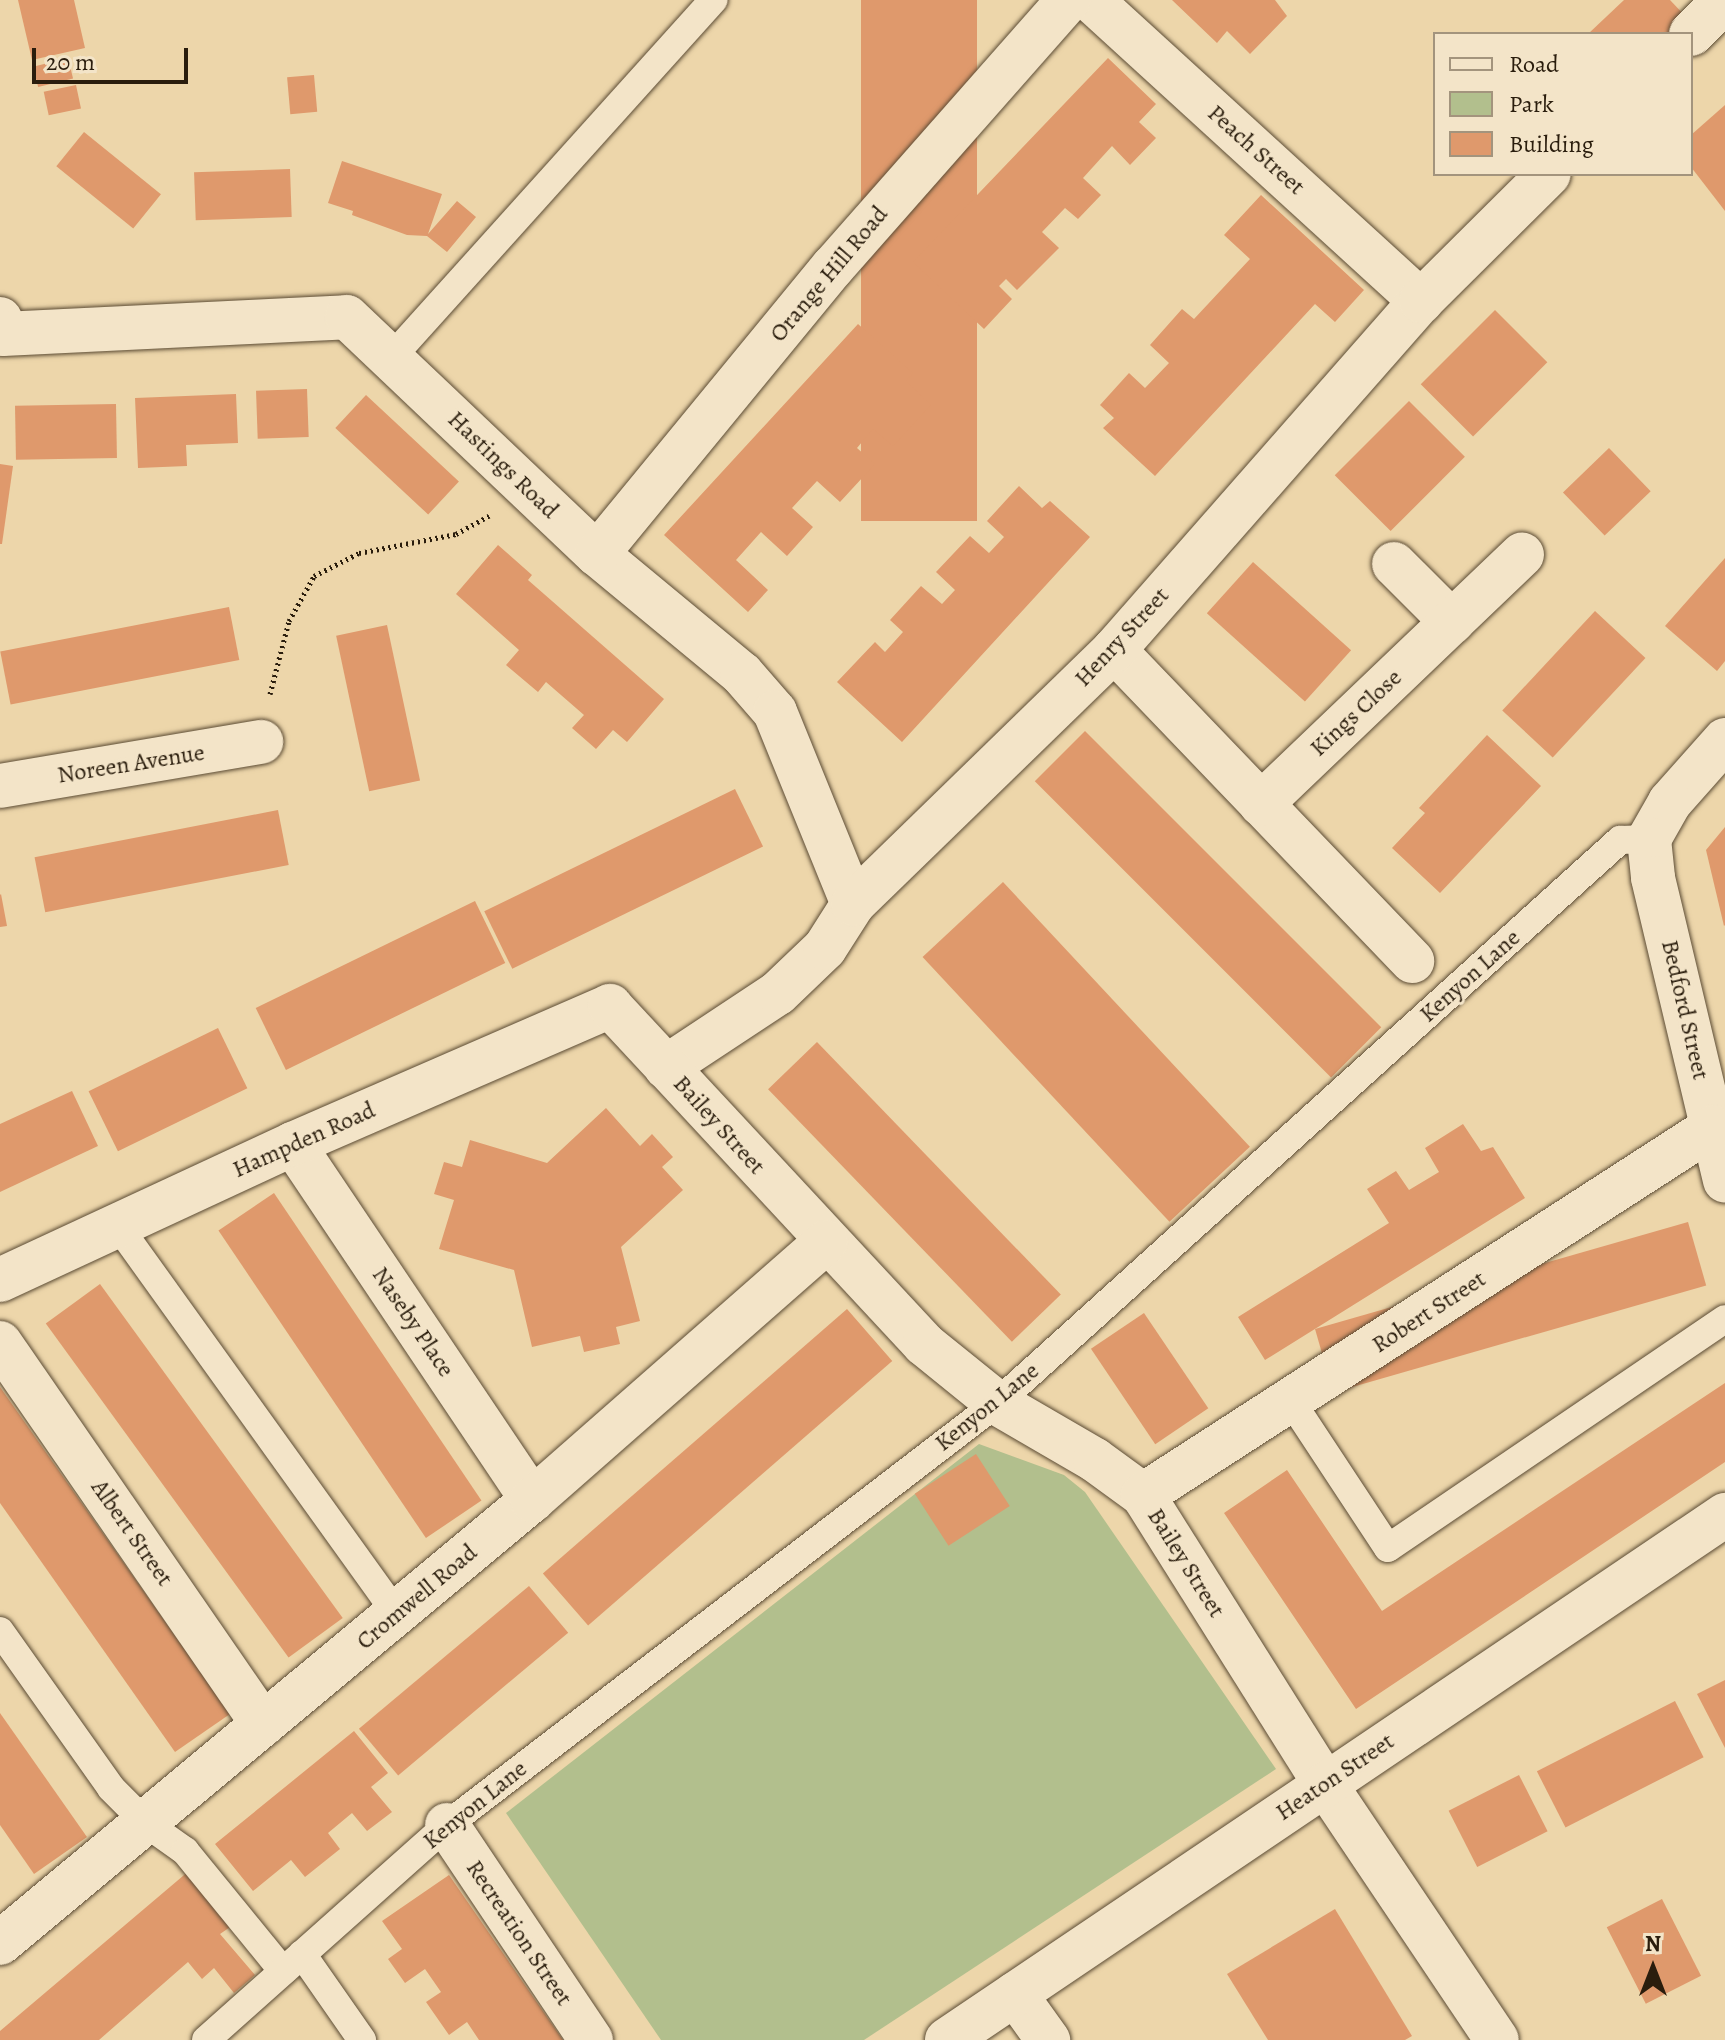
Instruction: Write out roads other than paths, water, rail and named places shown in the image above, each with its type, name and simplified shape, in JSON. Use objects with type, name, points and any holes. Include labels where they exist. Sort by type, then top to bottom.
[{"type":"street","name":"Orange Hill Road","points":[[597,554],[833,267],[1068,0]]},
{"type":"street","name":"Peach Street","points":[[1091,0],[1421,301]]},
{"type":"street","points":[[1693,32],[1725,0]]},
{"type":"street","name":"Henry Street","points":[[666,1067],[778,993],[825,948],[853,904],[1114,650],[1421,301],[1547,176]]},
{"type":"street","name":"Hastings Road","points":[[0,319],[3,334],[347,317],[597,554],[742,674],[775,712],[853,904]]},
{"type":"street","name":"Kings Close","points":[[1261,804],[1522,555]]},
{"type":"street","points":[[1394,564],[1452,622]]},
{"type":"street","points":[[1114,650],[1412,961]]},
{"type":"street","points":[[1649,839],[1670,802],[1725,740]]},
{"type":"street","name":"Noreen Avenue","points":[[0,786],[261,742]]},
{"type":"street","name":"Bedford Street","points":[[1649,839],[1653,878],[1725,1181]]},
{"type":"street","name":"Bailey Street","points":[[610,1006],[924,1344],[997,1403],[1095,1460],[1143,1495],[1325,1784],[1497,2040]]},
{"type":"street","name":"Hampden Road","points":[[0,1280],[293,1144],[610,1006]]},
{"type":"street","name":"Robert Street","points":[[1143,1495],[1713,1127]]},
{"type":"street","name":"Naseby Place","points":[[293,1144],[532,1500]]},
{"type":"street","name":"Cromwell Road","points":[[0,1943],[147,1824],[532,1500],[826,1242]]},
{"type":"street","name":"Albert Street","points":[[0,1343],[263,1724]]},
{"type":"street","name":"Heaton Street","points":[[947,2040],[1725,1515]]},
{"type":"street","name":"Recreation Street","points":[[447,1825],[591,2040]]},
{"type":"street","points":[[1015,1994],[1048,2040]]},
{"type":"lane","points":[[391,358],[713,0]]},
{"type":"lane","name":"Kenyon Lane","points":[[206,2040],[447,1825],[997,1403],[1620,840],[1649,839]]},
{"type":"lane","points":[[118,1226],[397,1614]]},
{"type":"lane","points":[[1291,1401],[1388,1548],[1725,1319]]},
{"type":"lane","points":[[0,1631],[111,1788],[147,1824],[185,1851],[362,2040]]}]
